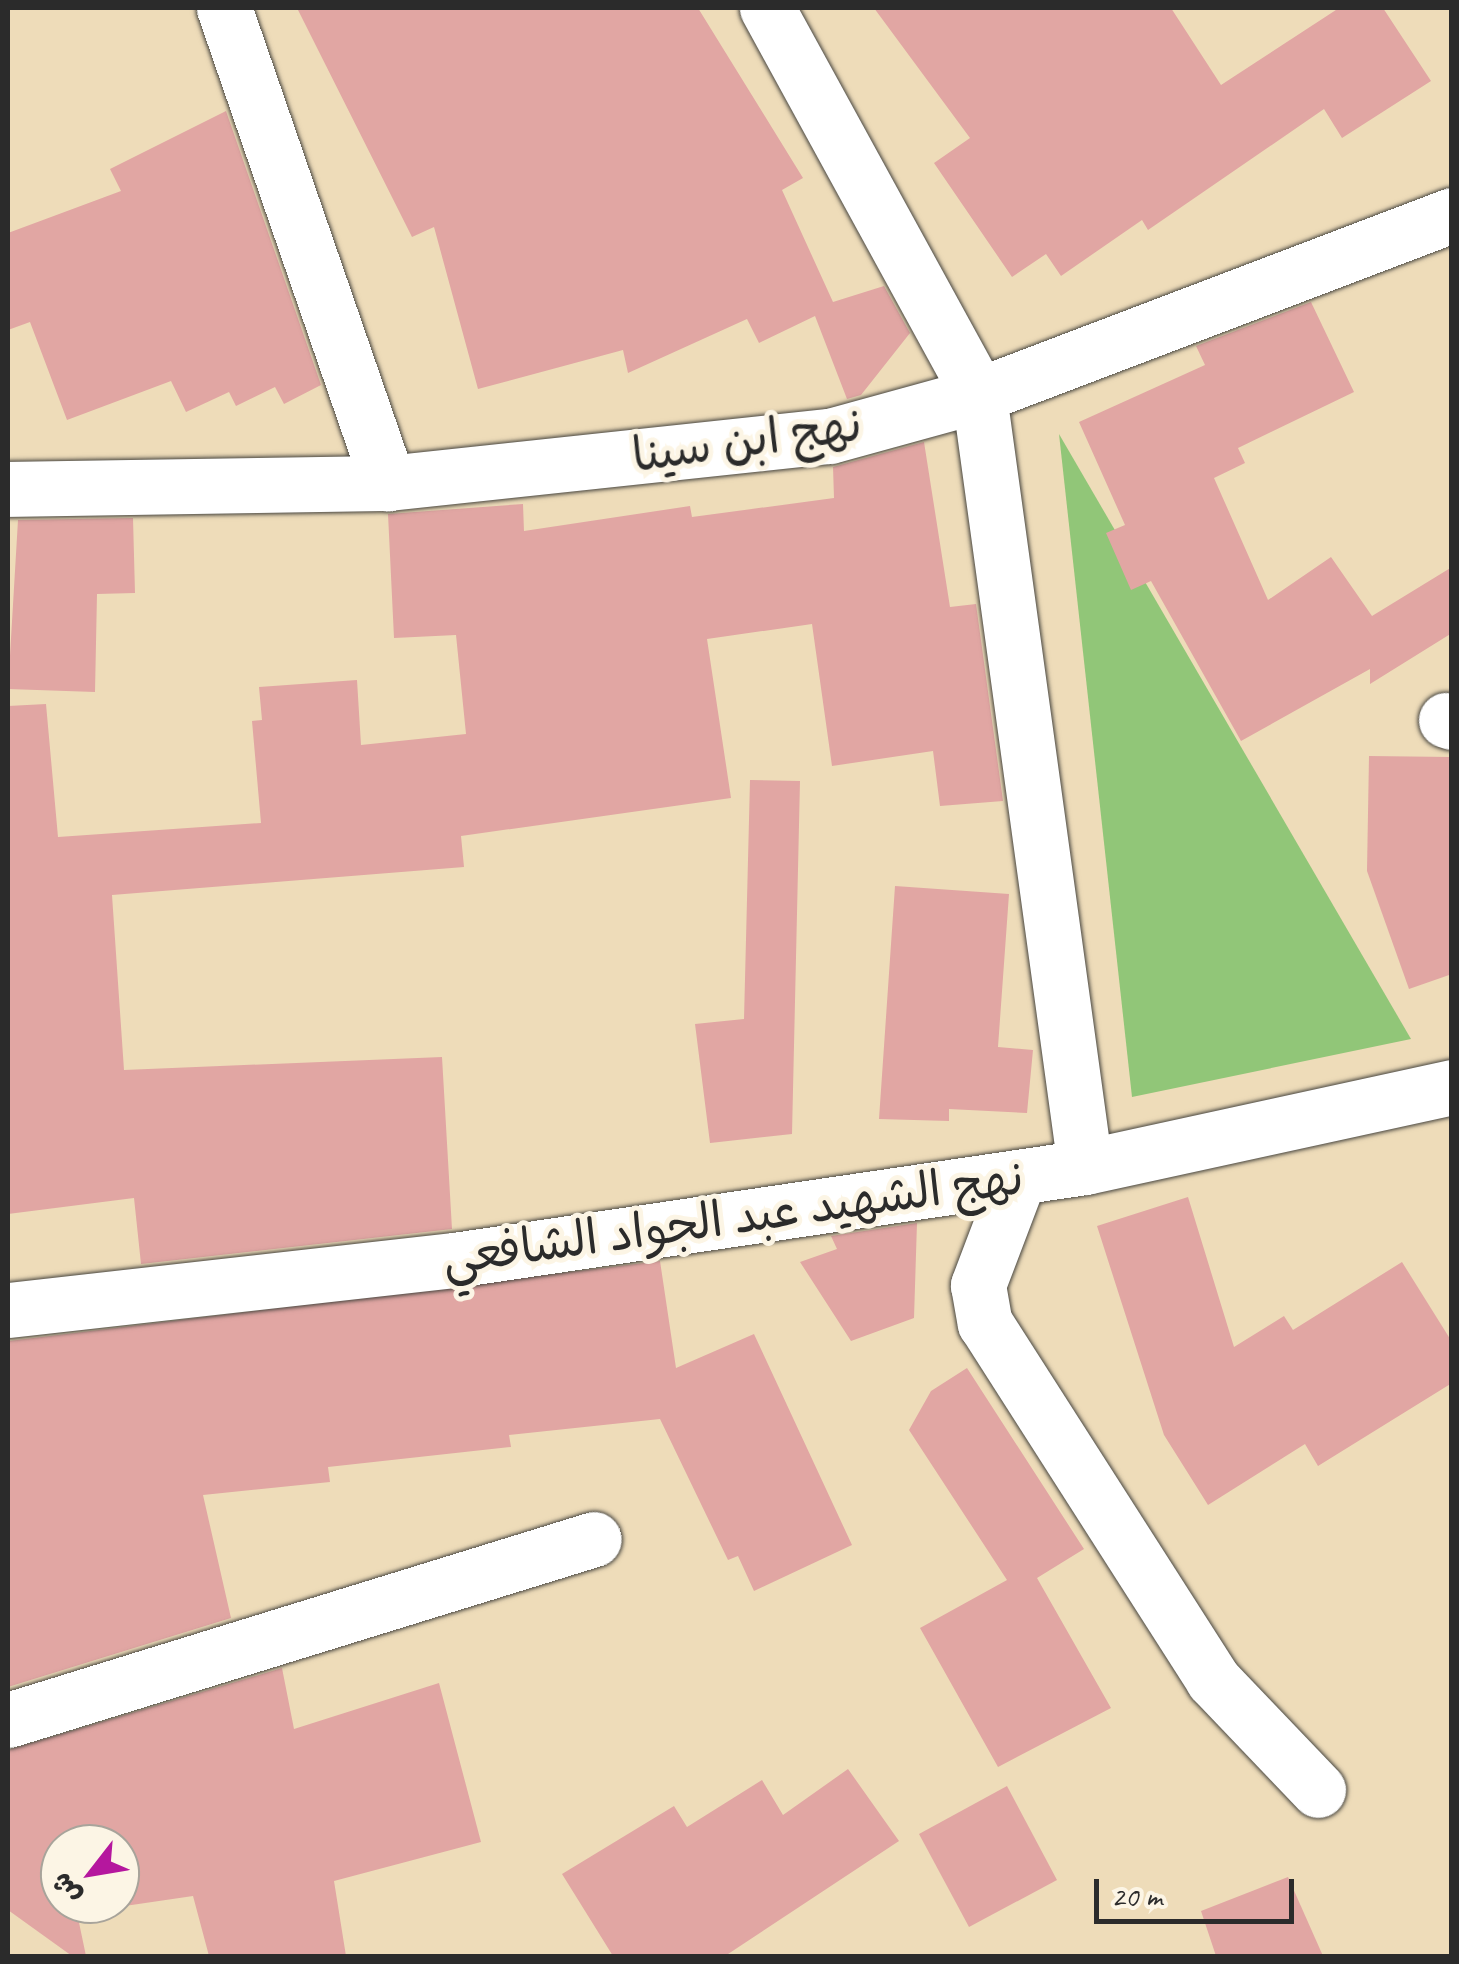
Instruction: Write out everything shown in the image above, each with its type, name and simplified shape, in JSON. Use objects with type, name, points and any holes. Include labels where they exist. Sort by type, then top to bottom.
[{"type":"street","points":[[224,8],[388,483]]},
{"type":"street","points":[[767,8],[978,394],[1084,1167]]},
{"type":"street","name":"نهج ابن سينا","points":[[8,489],[388,483],[830,436],[978,394],[1452,215]]},
{"type":"street","name":"نهج الشهيد عبد الجواد الشافعي","points":[[8,1310],[454,1260],[1084,1167],[1452,1087]]},
{"type":"street","points":[[1020,1176],[978,1286],[985,1324],[1213,1680],[1318,1790]]},
{"type":"street","points":[[8,1720],[594,1539]]},
{"type":"green space","points":[[1059,434],[1411,1039],[1132,1097]]},
{"type":"building","points":[[297,8],[698,8],[803,178],[782,190],[833,302],[884,286],[910,333],[861,395],[847,399],[815,316],[759,343],[747,319],[628,373],[623,350],[478,389],[434,227],[412,237]]},
{"type":"building","points":[[874,8],[1171,8],[1221,85],[1339,8],[1383,8],[1431,81],[1342,138],[1324,109],[1148,230],[1142,220],[1061,276],[1046,254],[1012,277],[934,163],[970,138]]},
{"type":"building","points":[[226,111],[321,385],[284,404],[275,387],[236,406],[229,392],[186,412],[171,381],[67,420],[30,322],[8,330],[8,233],[121,191],[110,169]]},
{"type":"building","points":[[1311,302],[1354,392],[1238,448],[1245,463],[1214,478],[1268,600],[1331,557],[1372,616],[1452,567],[1452,633],[1370,684],[1370,669],[1241,741],[1151,581],[1131,590],[1106,533],[1125,525],[1079,422],[1205,365],[1196,346]]},
{"type":"building","points":[[924,442],[950,607],[976,604],[1003,801],[940,806],[933,751],[832,766],[812,624],[707,639],[731,798],[461,836],[464,867],[112,895],[124,1070],[442,1057],[452,1229],[141,1264],[134,1198],[8,1214],[8,706],[46,704],[58,837],[261,823],[252,721],[262,720],[259,687],[357,680],[361,745],[466,734],[456,635],[394,638],[388,514],[523,504],[524,531],[690,506],[692,517],[834,498],[833,467]]},
{"type":"building","points":[[133,518],[135,593],[97,594],[95,692],[8,689],[18,520]]},
{"type":"building","points":[[1369,756],[1452,757],[1452,974],[1409,989],[1367,871]]},
{"type":"building","points":[[750,780],[800,781],[792,1134],[710,1143],[695,1024],[744,1019]]},
{"type":"building","points":[[895,886],[1009,894],[998,1047],[1033,1050],[1027,1113],[949,1109],[949,1121],[879,1119]]},
{"type":"building","points":[[1188,1197],[1234,1347],[1284,1316],[1293,1330],[1402,1262],[1452,1342],[1452,1383],[1318,1466],[1305,1444],[1208,1505],[1164,1435],[1097,1226]]},
{"type":"building","points":[[917,1223],[914,1318],[851,1341],[800,1262],[837,1249],[831,1236]]},
{"type":"building","points":[[660,1261],[676,1368],[754,1334],[852,1545],[754,1591],[738,1556],[728,1560],[660,1419],[509,1435],[511,1447],[328,1467],[330,1482],[203,1495],[231,1618],[8,1687],[9,1341]]},
{"type":"building","points":[[967,1368],[1084,1549],[1037,1578],[1111,1708],[998,1767],[920,1628],[1007,1580],[909,1430],[931,1391]]},
{"type":"building","points":[[282,1668],[294,1729],[439,1683],[481,1842],[334,1881],[346,1956],[209,1956],[193,1896],[140,1904],[140,1824],[40,1824],[40,1924],[79,1924],[86,1956],[72,1956],[8,1910],[8,1750]]},
{"type":"building","points":[[848,1769],[899,1841],[725,1956],[613,1956],[562,1874],[674,1806],[687,1827],[762,1780],[783,1815]]},
{"type":"building","points":[[1007,1786],[1057,1880],[969,1927],[919,1834]]},
{"type":"building","points":[[1288,1877],[1323,1956],[1216,1956],[1201,1911]]}]
